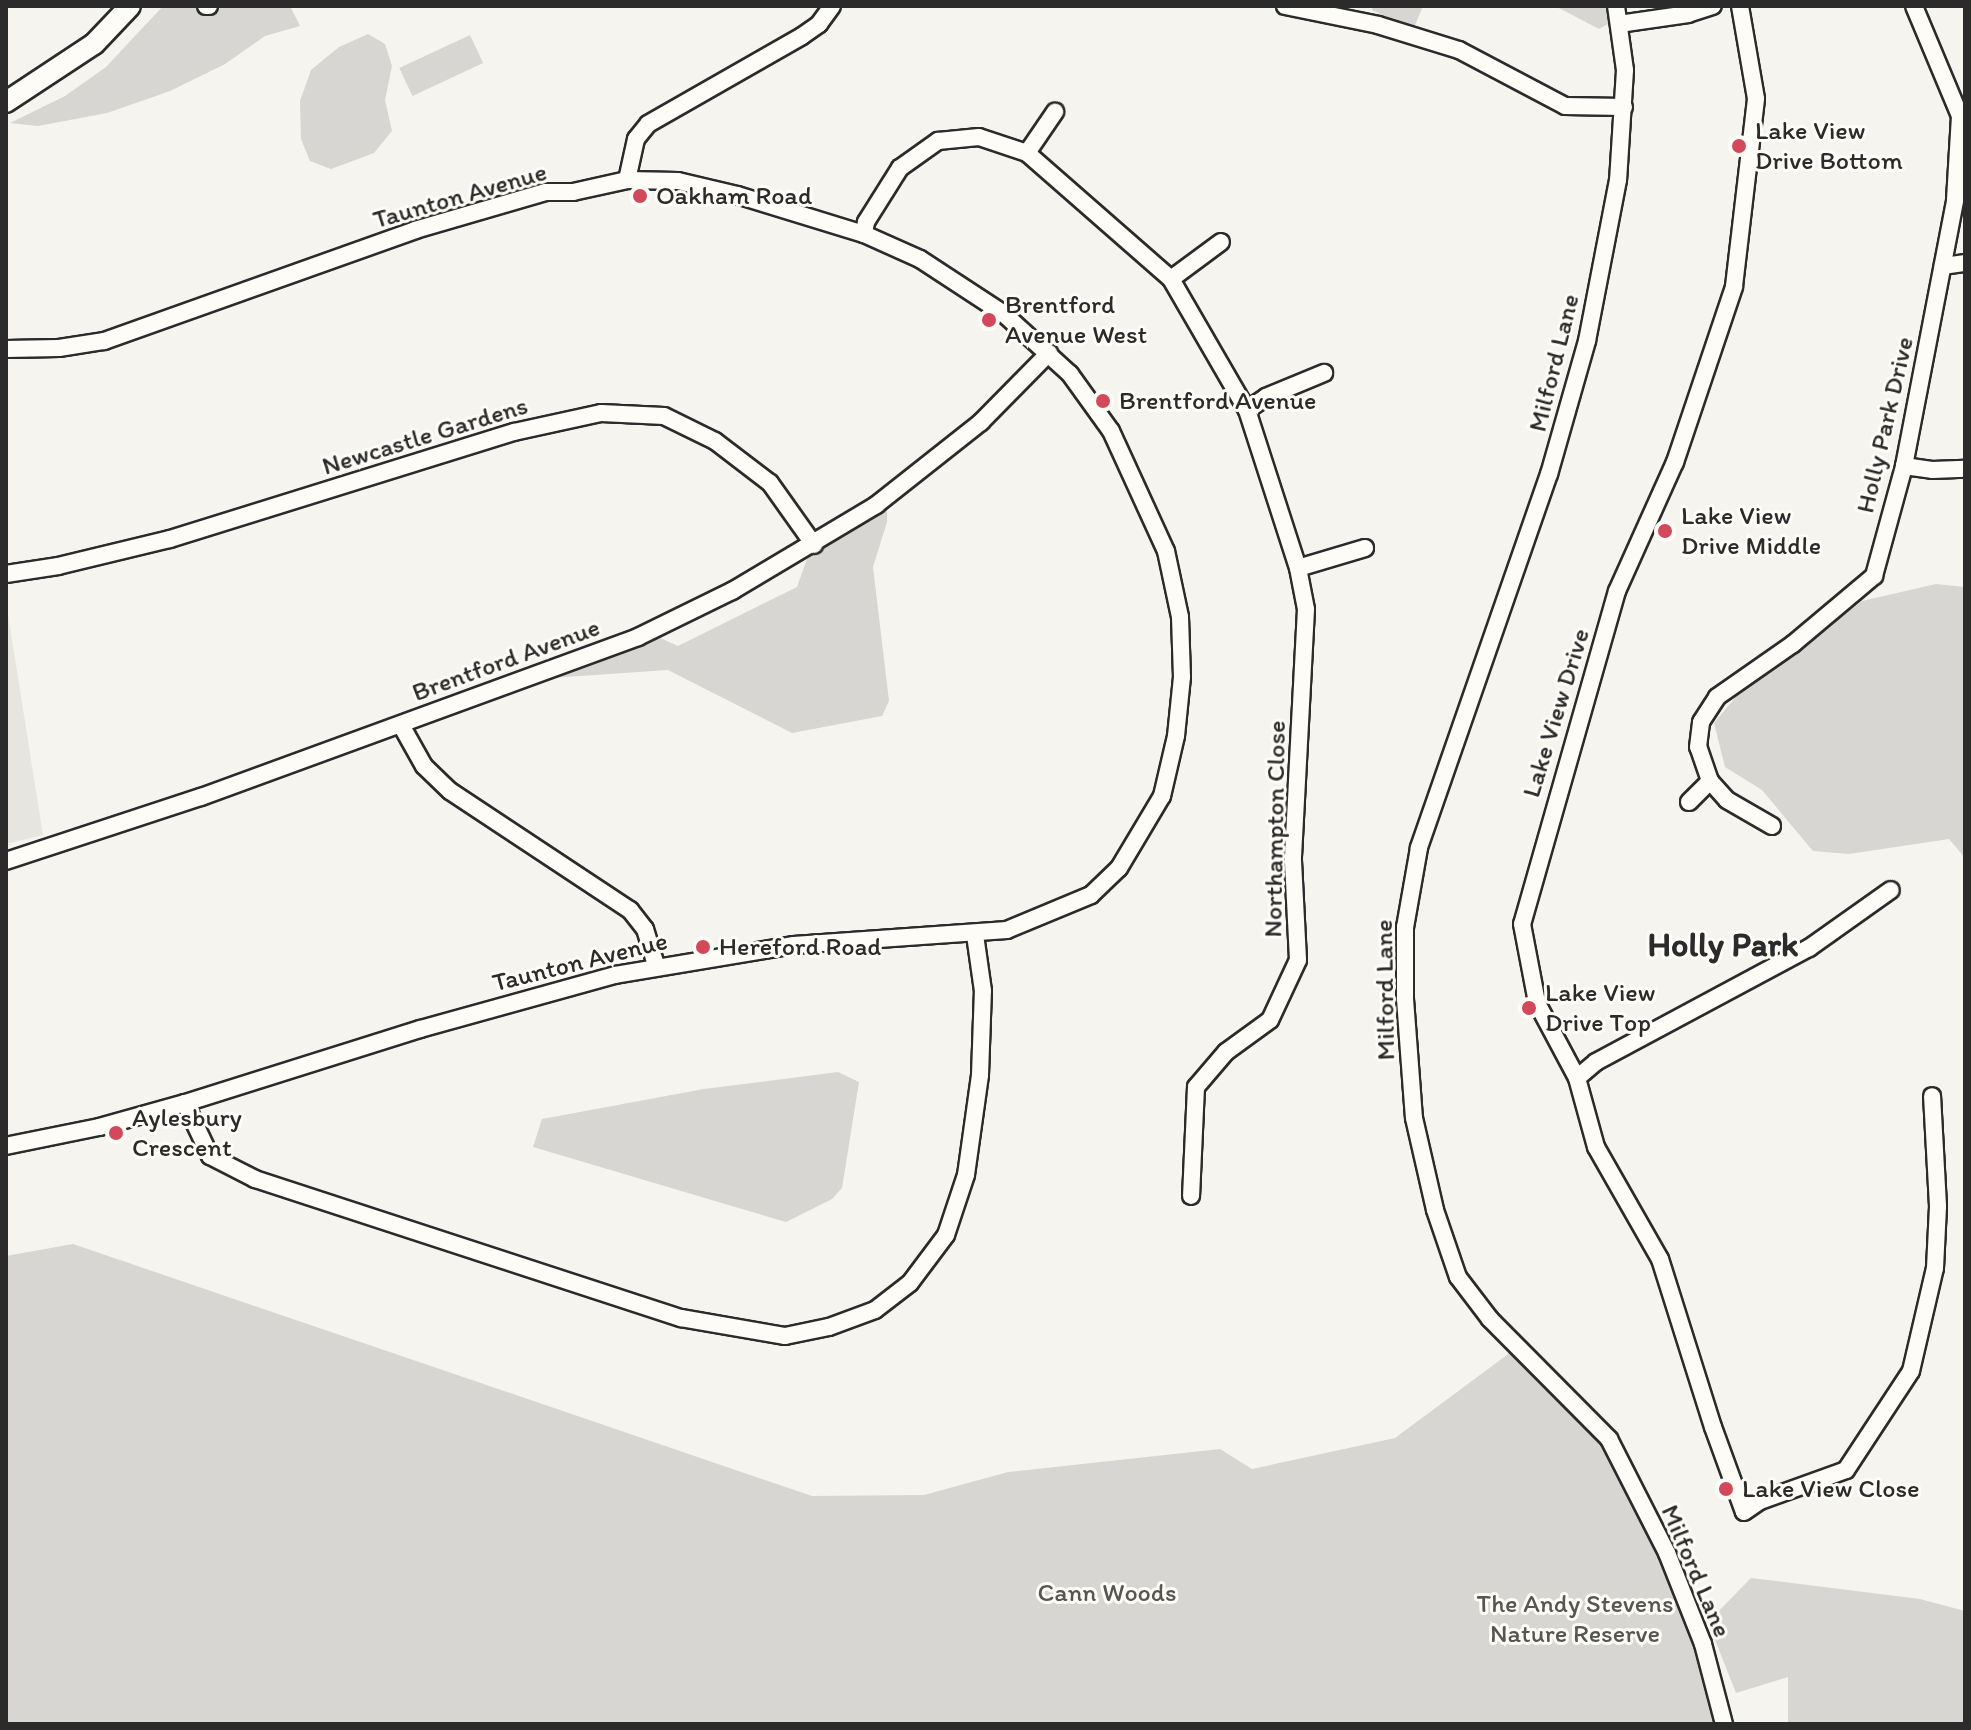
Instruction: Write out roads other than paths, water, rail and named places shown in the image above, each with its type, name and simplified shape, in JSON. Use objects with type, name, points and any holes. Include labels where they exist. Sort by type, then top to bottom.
[{"type":"street","points":[[6,102],[94,44],[130,6]]},
{"type":"street","points":[[627,180],[636,139],[648,124],[802,36],[819,24],[832,6]]},
{"type":"street","points":[[1285,6],[1378,25],[1459,50],[1565,106],[1624,107]]},
{"type":"street","name":"Milford Lane","points":[[1616,6],[1625,70],[1618,180],[1587,341],[1549,474],[1419,848],[1405,927],[1405,999],[1414,1118],[1435,1210],[1458,1277],[1490,1319],[1609,1439],[1667,1553],[1699,1634],[1724,1724]]},
{"type":"street","points":[[1619,24],[1678,16],[1713,6]]},
{"type":"street","name":"Lake View Drive","points":[[1577,1078],[1537,1003],[1522,924],[1617,591],[1675,462],[1734,287],[1756,99],[1740,6]]},
{"type":"street","name":"Holly Park Drive","points":[[1710,781],[1698,747],[1701,722],[1717,697],[1793,644],[1874,576],[1904,466],[1955,200],[1960,116],[1914,6]]},
{"type":"street","points":[[1027,153],[1055,112]]},
{"type":"street","name":"Northampton Close","points":[[864,234],[866,222],[900,168],[938,141],[979,137],[1027,153],[1171,279],[1247,410],[1298,568],[1306,609],[1293,861],[1298,960],[1270,1020],[1226,1052],[1196,1087],[1191,1196]]},
{"type":"street","name":"Taunton Avenue","points":[[6,349],[59,348],[104,341],[415,230],[546,192],[573,192],[627,180],[678,181],[864,234],[920,259],[1004,314],[1049,353],[1070,374],[1111,431],[1166,551],[1180,617],[1182,677],[1177,728],[1162,796],[1119,868],[1091,895],[1007,930],[975,935],[794,945],[656,966],[436,1024],[99,1127],[6,1146]]},
{"type":"street","points":[[1171,279],[1221,242]]},
{"type":"street","points":[[1943,266],[1965,263]]},
{"type":"street","name":"Brentford Avenue","points":[[6,861],[201,797],[638,637],[814,545],[876,505],[981,422],[1049,353]]},
{"type":"street","points":[[1247,410],[1266,397],[1324,373]]},
{"type":"street","name":"Newcastle Gardens","points":[[6,574],[58,566],[170,539],[514,432],[601,413],[664,416],[715,441],[770,483],[814,545]]},
{"type":"street","points":[[1904,466],[1965,469]]},
{"type":"street","points":[[1298,568],[1365,548]]},
{"type":"street","points":[[401,725],[424,766],[450,791],[630,910],[645,929],[656,966]]},
{"type":"street","points":[[1689,802],[1710,781],[1727,800],[1772,826]]},
{"type":"street","points":[[1891,890],[1809,948],[1596,1062],[1577,1078],[1596,1147],[1660,1259],[1713,1427],[1744,1512],[1760,1501],[1846,1470],[1911,1371],[1928,1311],[1935,1268],[1938,1206],[1932,1096]]},
{"type":"street","points":[[185,1103],[210,1156],[255,1179],[681,1318],[785,1336],[829,1327],[875,1310],[910,1283],[946,1235],[966,1175],[980,1075],[983,991],[975,935]]},
{"type":"place","name":"Lake View Drive Bottom","points":[[1739,146]]},
{"type":"place","name":"Oakham Road","points":[[640,196]]},
{"type":"place","name":"Brentford Avenue West","points":[[989,320]]},
{"type":"place","name":"Brentford Avenue","points":[[1103,401]]},
{"type":"place","name":"Lake View Drive Middle","points":[[1665,531]]},
{"type":"place","name":"Hereford Road","points":[[703,947]]},
{"type":"place","name":"Lake View Drive Top","points":[[1529,1008]]},
{"type":"place","name":"Aylesbury Crescent","points":[[116,1133]]},
{"type":"place","name":"Lake View Close","points":[[1726,1489]]},
{"type":"district","name":"Holly Park","points":[[1723,945]]},
{"type":"park label","name":"Cann Woods","points":[[1107,1593]]},
{"type":"park label","name":"The Andy Stevens Nature Reserve","points":[[1575,1619]]}]
